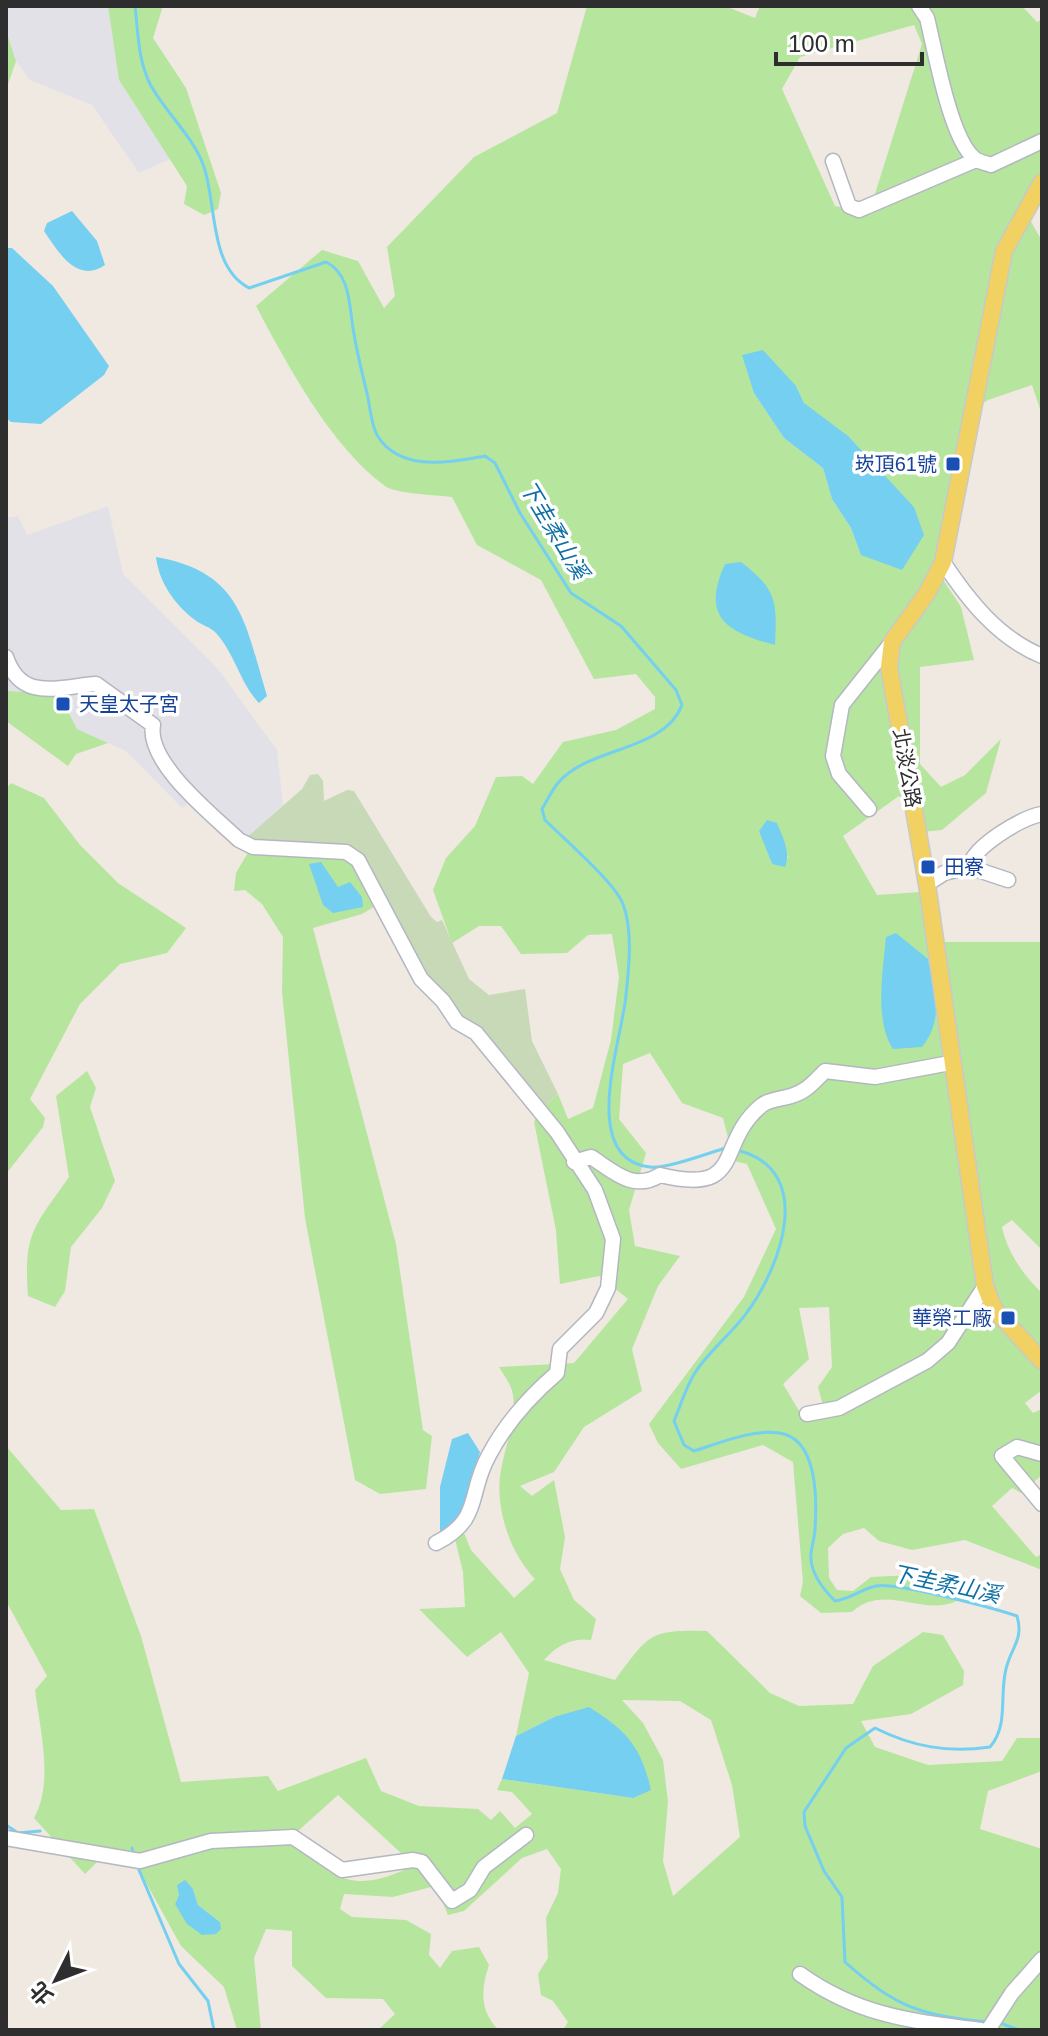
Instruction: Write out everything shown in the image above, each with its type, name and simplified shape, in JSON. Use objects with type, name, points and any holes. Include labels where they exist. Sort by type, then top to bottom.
[{"type":"main road","points":[[892,642],[927,593],[943,562],[1004,251],[1042,182]]},
{"type":"main road","name":"北淡公路","points":[[892,642],[889,667],[927,884],[950,1063],[985,1286],[994,1309],[1042,1361]]},
{"type":"street","points":[[919,6],[927,18],[948,105],[966,148],[976,160],[991,165],[1042,141]]},
{"type":"street","points":[[833,161],[849,206],[859,210],[976,160]]},
{"type":"street","points":[[943,562],[969,602],[1022,648],[1042,656]]},
{"type":"street","points":[[869,809],[839,774],[833,756],[842,705],[892,642]]},
{"type":"street","points":[[6,657],[12,676],[23,685],[52,688],[96,684],[153,725],[151,735],[172,775],[239,840],[253,847],[346,852],[358,860],[421,979],[443,1001],[457,1022],[476,1033],[557,1132],[595,1190],[613,1239],[608,1288],[596,1313],[560,1349],[557,1373],[527,1398],[488,1456],[466,1519],[458,1532],[436,1543]]},
{"type":"street","points":[[969,867],[971,858],[1012,826],[1042,814]]},
{"type":"street","points":[[927,884],[944,873],[969,867],[1008,880]]},
{"type":"street","points":[[574,1162],[591,1157],[616,1177],[627,1180],[653,1180],[660,1175],[701,1182],[717,1176],[752,1114],[765,1102],[808,1088],[825,1071],[875,1077],[950,1063]]},
{"type":"street","points":[[807,1414],[839,1408],[927,1361],[948,1343],[985,1286]]},
{"type":"street","points":[[1042,1454],[1017,1447],[1002,1456],[1042,1504]]},
{"type":"street","points":[[6,1838],[140,1861],[211,1841],[293,1837],[342,1870],[413,1860],[422,1862],[452,1901],[470,1890],[484,1867],[526,1835]]},
{"type":"street","points":[[800,1974],[826,1992],[869,2011],[937,2027],[987,2029],[1042,1959]]},
{"type":"shaded area","points":[[6,6],[108,6],[119,80],[170,159],[139,173],[92,105],[30,80],[16,61],[6,31]]},
{"type":"shaded area","points":[[108,506],[123,574],[218,669],[277,750],[283,805],[245,839],[199,795],[182,808],[126,751],[77,729],[59,694],[8,691],[6,518],[18,516],[27,535]]},
{"type":"green space","points":[[108,6],[163,6],[153,38],[186,88],[221,193],[218,209],[204,215],[184,204],[187,186],[119,80]]},
{"type":"green space","points":[[587,6],[725,6],[755,18],[760,6],[1022,6],[1037,22],[1042,19],[1042,188],[1026,213],[1042,241],[1042,415],[1032,385],[988,400],[968,413],[934,566],[961,607],[974,660],[920,667],[920,764],[941,787],[965,775],[1001,739],[986,793],[942,830],[921,832],[899,796],[843,836],[877,895],[936,891],[942,942],[1042,942],[1042,1250],[1012,1220],[1002,1227],[1017,1263],[1042,1293],[1042,1390],[1025,1403],[1033,1413],[1042,1409],[1042,1475],[1021,1493],[1012,1488],[992,1506],[1036,1557],[1042,1554],[1042,1570],[965,1540],[912,1550],[879,1541],[864,1528],[843,1534],[828,1548],[829,1578],[837,1590],[853,1591],[871,1577],[956,1573],[965,1581],[965,1596],[937,1605],[879,1600],[865,1603],[852,1612],[821,1613],[800,1596],[803,1582],[793,1462],[763,1445],[681,1469],[658,1443],[649,1424],[744,1297],[776,1229],[747,1164],[734,1161],[723,1118],[682,1103],[650,1053],[623,1064],[619,1119],[646,1153],[629,1210],[635,1246],[680,1256],[658,1286],[632,1349],[642,1391],[584,1427],[554,1472],[520,1486],[532,1496],[554,1480],[565,1537],[560,1569],[574,1600],[596,1619],[591,1640],[565,1644],[544,1660],[615,1680],[652,1638],[673,1632],[707,1631],[770,1693],[799,1706],[853,1704],[873,1666],[923,1632],[943,1635],[964,1671],[963,1685],[911,1714],[861,1721],[875,1747],[928,1765],[1002,1761],[1017,1738],[1042,1738],[1042,1771],[988,1791],[980,1829],[1042,1849],[1042,2030],[563,2030],[568,2022],[553,2001],[541,1995],[538,1974],[548,1958],[546,1918],[558,1893],[561,1869],[547,1849],[522,1858],[464,1911],[448,1915],[441,1898],[431,1887],[393,1897],[344,1894],[340,1909],[352,1917],[406,1920],[431,1934],[429,1955],[440,1968],[452,1951],[479,1947],[489,1965],[483,1991],[485,2007],[499,2030],[378,2030],[395,2014],[383,1999],[326,1998],[292,1966],[292,1931],[266,1929],[254,1958],[261,2030],[237,2030],[224,1987],[181,1946],[138,1868],[98,1861],[85,1874],[34,1818],[40,1804],[44,1772],[35,1690],[47,1676],[6,1601],[6,1446],[61,1510],[94,1509],[141,1636],[181,1782],[268,1776],[278,1791],[366,1758],[381,1791],[419,1806],[478,1809],[491,1820],[500,1811],[515,1828],[532,1814],[512,1792],[497,1790],[502,1779],[633,1798],[554,1717],[516,1736],[529,1673],[501,1632],[467,1657],[419,1609],[465,1607],[463,1572],[453,1531],[460,1523],[471,1550],[514,1598],[535,1579],[511,1543],[502,1514],[499,1484],[514,1404],[511,1388],[499,1367],[574,1363],[628,1299],[599,1276],[560,1284],[556,1230],[534,1122],[539,1111],[558,1094],[568,1119],[593,1108],[611,1040],[619,977],[612,934],[588,935],[567,953],[521,954],[501,926],[479,926],[452,943],[433,890],[446,858],[475,826],[496,777],[522,776],[533,784],[563,742],[616,730],[655,709],[655,697],[636,674],[594,679],[541,580],[477,545],[452,497],[390,489],[365,470],[312,403],[256,306],[322,250],[358,261],[384,308],[395,296],[387,247],[474,157],[557,113]],"holes":[[[914,25],[922,44],[869,213],[835,206],[782,89],[800,57]],[[796,386],[804,403],[914,507],[861,555],[851,528],[832,499],[823,468],[784,438],[754,393]],[[777,823],[788,858],[772,864],[766,848]],[[829,1307],[832,1367],[818,1387],[825,1413],[804,1419],[783,1384],[809,1359],[799,1308]],[[622,1700],[680,1701],[711,1720],[732,1785],[740,1837],[673,1896],[663,1861],[668,1802],[663,1760],[643,1723]],[[338,1795],[402,1854],[407,1869],[374,1880],[349,1880],[326,1869],[299,1849],[298,1831]],[[193,1889],[198,1905],[220,1922],[175,1904],[179,1895]]]},
{"type":"green space","points":[[6,31],[16,61],[6,90]]},
{"type":"green space","points":[[6,687],[8,691],[59,694],[77,729],[108,743],[76,754],[68,766],[6,721]]},
{"type":"green space","points":[[318,774],[323,781],[324,801],[347,790],[354,791],[431,917],[437,922],[442,920],[469,979],[489,995],[525,989],[532,1041],[558,1094],[539,1111],[421,975],[358,856],[253,844],[245,839],[302,789],[310,775]]},
{"type":"green space","points":[[11,783],[44,798],[80,845],[118,883],[186,928],[167,953],[120,964],[80,1004],[30,1099],[45,1118],[43,1127],[6,1174],[6,789]]},
{"type":"green space","points":[[253,844],[349,851],[384,901],[362,914],[313,928],[396,1244],[423,1430],[432,1436],[426,1489],[380,1494],[355,1480],[305,1218],[282,992],[283,937],[262,904],[245,890],[234,891],[236,873]]},
{"type":"green space","points":[[87,1071],[96,1088],[90,1107],[115,1181],[102,1208],[71,1247],[65,1291],[55,1307],[28,1296],[28,1257],[40,1219],[69,1177],[56,1096]]},
{"type":"water","points":[[72,211],[97,241],[105,265],[95,270],[86,271],[70,263],[44,231],[47,223]]},
{"type":"water","points":[[6,248],[12,248],[53,286],[109,366],[104,375],[41,424],[11,422],[6,418]]},
{"type":"water","points":[[763,350],[796,386],[804,403],[848,436],[914,507],[924,535],[902,570],[861,555],[851,528],[832,499],[823,468],[784,438],[754,393],[742,355]]},
{"type":"water","points":[[156,557],[185,564],[207,575],[223,588],[236,605],[267,696],[259,703],[216,633],[197,622],[174,600],[160,575]]},
{"type":"water","points":[[741,562],[762,580],[772,597],[776,617],[775,645],[731,628],[717,609],[718,582],[725,564]]},
{"type":"water","points":[[767,820],[777,823],[784,840],[787,850],[785,867],[772,864],[759,831]]},
{"type":"water","points":[[321,862],[338,887],[350,882],[362,897],[363,907],[333,913],[323,905],[309,864]]},
{"type":"water","points":[[896,933],[928,959],[936,1015],[922,1047],[893,1049],[883,1024],[881,995],[886,937]]},
{"type":"water","points":[[468,1433],[480,1452],[460,1522],[444,1535],[440,1532],[440,1487],[452,1439]]},
{"type":"water","points":[[589,1707],[613,1723],[637,1750],[651,1790],[633,1798],[502,1779],[516,1736],[554,1717]]},
{"type":"water","points":[[185,1880],[193,1889],[198,1905],[220,1922],[221,1929],[216,1934],[202,1935],[187,1924],[175,1904],[179,1895],[177,1885]]},
{"type":"waterway","name":"下圭柔山溪","points":[[135,6],[146,75],[204,167],[216,234],[227,266],[236,278],[249,288],[326,262],[333,267],[343,280],[348,296],[356,348],[377,435],[387,447],[412,460],[442,462],[485,456],[495,463],[520,513],[571,593],[621,626],[676,690],[682,705],[673,720],[643,741],[571,771],[556,786],[542,809],[545,820],[610,885],[626,914],[628,973],[610,1094],[610,1120],[615,1143],[628,1159],[650,1167],[677,1163],[726,1148]]},
{"type":"waterway","name":"下圭柔山溪","points":[[740,1151],[763,1162],[778,1179],[784,1199],[780,1247],[760,1292],[742,1319],[698,1368],[688,1387],[674,1421],[684,1445],[694,1451],[769,1432],[792,1437],[801,1446],[808,1458],[815,1487],[812,1565],[819,1582],[835,1601],[871,1587],[887,1586],[945,1596],[1017,1616],[1019,1631],[1004,1679],[1002,1720],[990,1747],[931,1747],[875,1728],[846,1748],[804,1812],[805,1826],[824,1871],[842,1897],[845,1962],[879,1990],[910,2007],[944,2016],[988,2022]]},
{"type":"waterway","points":[[6,1825],[18,1833],[40,1831]]},
{"type":"waterway","points":[[132,1848],[133,1852]]},
{"type":"waterway","points":[[139,1870],[179,1964],[208,2001],[214,2030]]},
{"type":"waterway","name":"下圭柔山溪","points":[[1000,2023],[1019,2030]]},
{"type":"place","name":"崁頂61號","points":[[953,464]]},
{"type":"place","name":"天皇太子宮","points":[[63,704]]},
{"type":"place","name":"田寮","points":[[928,867]]},
{"type":"place","name":"華榮工廠","points":[[1008,1318]]}]
